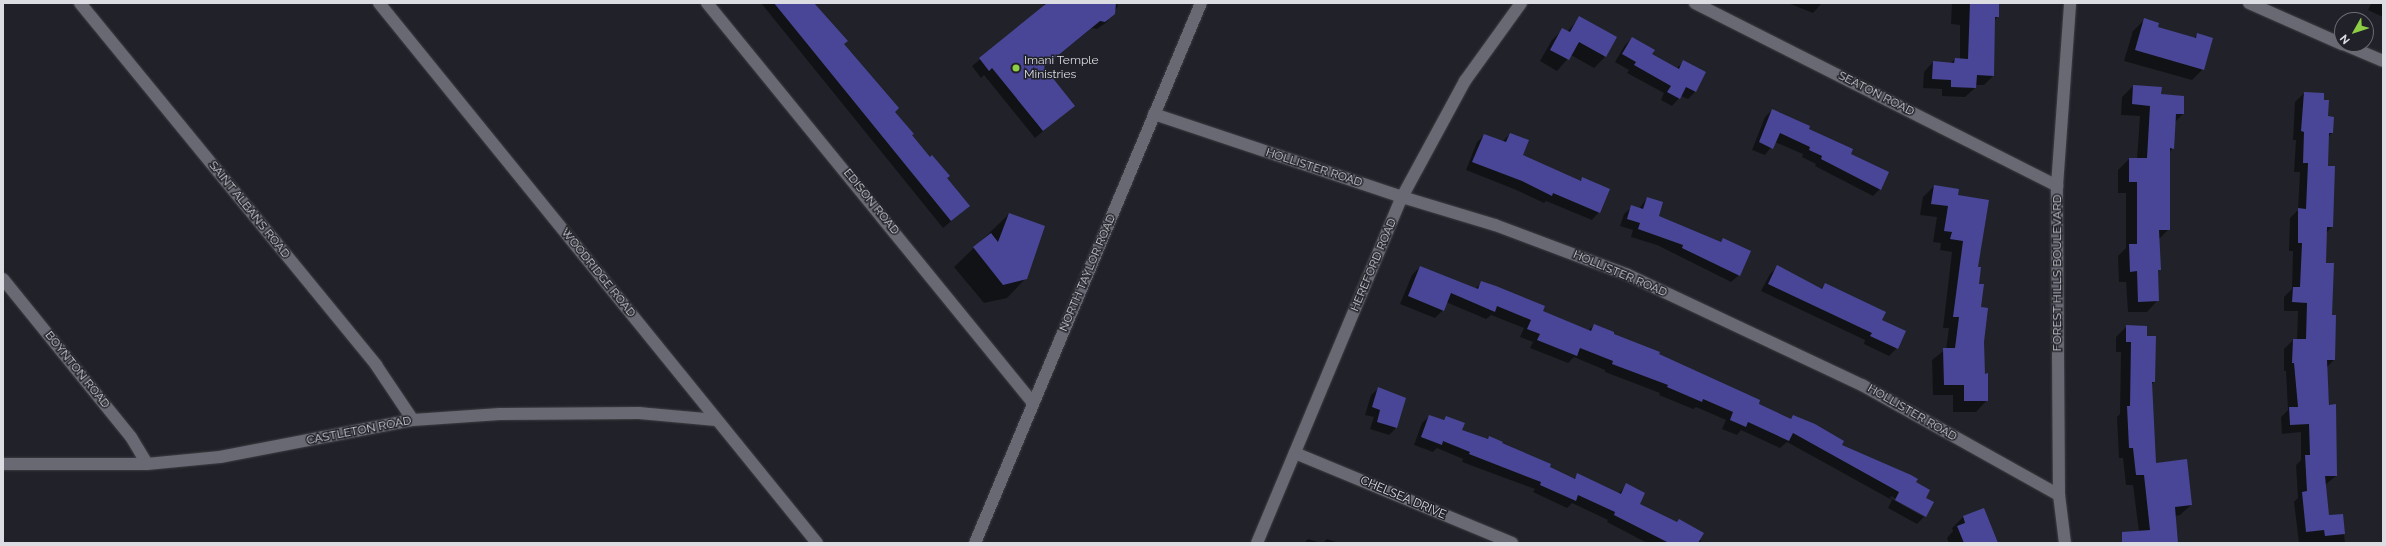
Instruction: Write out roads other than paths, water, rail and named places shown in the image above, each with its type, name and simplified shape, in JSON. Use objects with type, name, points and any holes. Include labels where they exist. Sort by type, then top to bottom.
[{"type":"street","name":"SAINT ALBANS ROAD","points":[[80,3],[376,366],[413,420]]},
{"type":"street","name":"WOODRIDGE ROAD","points":[[379,3],[817,543]]},
{"type":"street","name":"EDISON ROAD","points":[[707,3],[1033,403]]},
{"type":"street","name":"NORTH TAYLOR ROAD","points":[[975,543],[1201,3]]},
{"type":"street","name":"HEREFORD ROAD","points":[[1257,543],[1402,197],[1465,81],[1522,3]]},
{"type":"street","name":"SEATON ROAD","points":[[1695,3],[2057,186]]},
{"type":"street","name":"FOREST HILLS BOULEVARD","points":[[2065,543],[2059,495],[2057,186],[2070,3]]},
{"type":"street","points":[[2249,3],[2334,40]]},
{"type":"street","points":[[2362,52],[2383,61]]},
{"type":"street","name":"HOLLISTER ROAD","points":[[1154,114],[1402,197],[1495,225],[1628,275],[1862,384],[2059,495]]},
{"type":"street","name":"BOYNTON ROAD","points":[[3,279],[131,437],[147,464]]},
{"type":"street","name":"CASTLETON ROAD","points":[[3,464],[147,464],[220,457],[413,420],[500,414],[639,413],[716,420]]},
{"type":"street","name":"CHELSEA DRIVE","points":[[1295,453],[1512,543]]},
{"type":"place","name":"Imani Temple Ministries","points":[[1016,68]]}]
